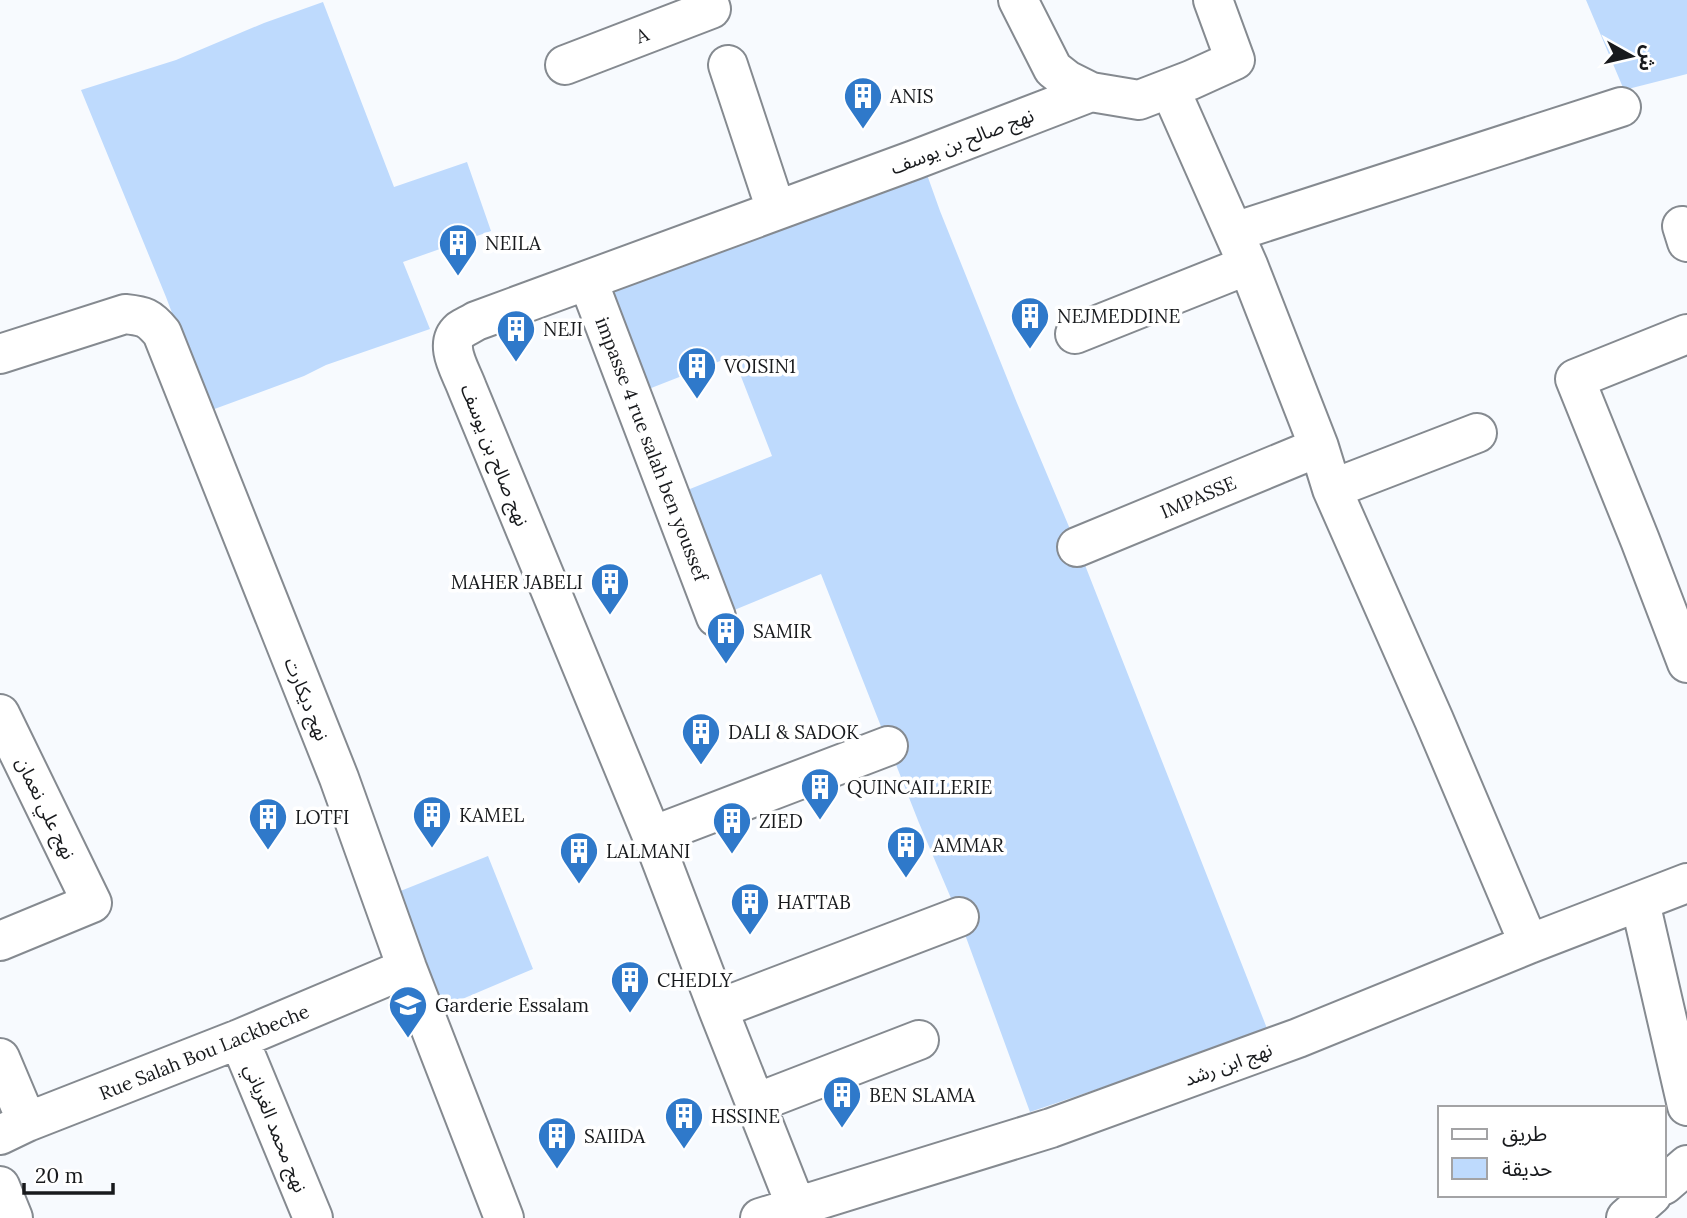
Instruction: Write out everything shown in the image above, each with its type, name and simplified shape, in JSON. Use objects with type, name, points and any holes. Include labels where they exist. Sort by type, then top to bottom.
[{"type":"street","name":"A","points":[[565,65],[711,9],[708,0]]},
{"type":"street","points":[[1018,0],[1053,69],[1067,80],[1091,92],[1139,100],[1235,61],[1213,0]]},
{"type":"street","points":[[728,65],[776,210]]},
{"type":"street","points":[[1170,89],[1241,248],[1319,447],[1332,489],[1529,944]]},
{"type":"street","name":"نهج صالح بن يوسف","points":[[816,1207],[756,1103],[652,836],[452,349],[453,339],[460,330],[476,321],[1091,92]]},
{"type":"street","points":[[1075,334],[1241,248],[1621,107]]},
{"type":"street","name":"impasse 4 rue salah ben youssef","points":[[588,281],[716,617]]},
{"type":"street","name":"نهج ديكارت","points":[[4,342],[125,314],[152,320],[162,333],[334,765],[407,968],[504,1218]]},
{"type":"street","points":[[1687,334],[1575,379],[1687,663]]},
{"type":"street","points":[[1332,489],[1477,433]]},
{"type":"street","name":"IMPASSE","points":[[1077,547],[1319,447]]},
{"type":"street","name":"نهج علي نعمان","points":[[0,714],[92,903],[0,941]]},
{"type":"street","points":[[652,836],[888,746]]},
{"type":"street","name":"نهج ابن رشد","points":[[760,1218],[816,1207],[1051,1128],[1298,1038],[1687,883]]},
{"type":"street","points":[[1640,902],[1687,1106]]},
{"type":"street","points":[[718,1009],[959,917]]},
{"type":"street","name":"Rue Salah Bou Lackbeche","points":[[13,1128],[239,1039],[407,968]]},
{"type":"street","name":"نهج محمد الغرياني","points":[[239,1039],[313,1218]]},
{"type":"street","points":[[756,1103],[919,1040]]},
{"type":"street","points":[[0,1058],[13,1128]]},
{"type":"street","points":[[1666,1183],[1687,1165]]},
{"type":"street","points":[[0,1186],[13,1218]]},
{"type":"street","points":[[1626,1218],[1650,1197]]},
{"type":"green space","points":[[1586,0],[1687,0],[1687,74],[1624,90]]},
{"type":"green space","points":[[323,2],[394,187],[467,162],[491,231],[403,262],[430,329],[326,365],[304,376],[209,411],[166,297],[81,90],[176,60],[264,23]]},
{"type":"green space","points":[[925,169],[1017,403],[1083,560],[1268,1031],[1030,1112],[956,910],[821,574],[727,613],[680,493],[772,456],[733,356],[641,392],[607,299],[619,281]]},
{"type":"green space","points":[[488,856],[533,969],[434,1011],[393,894]]},
{"type":"place","name":"ANIS","points":[[863,130]]},
{"type":"place","name":"NEILA","points":[[458,277]]},
{"type":"place","name":"NEJMEDDINE","points":[[1030,350]]},
{"type":"place","name":"NEJI","points":[[516,363]]},
{"type":"place","name":"VOISIN1","points":[[697,400]]},
{"type":"place","name":"MAHER JABELI","points":[[610,616]]},
{"type":"place","name":"SAMIR","points":[[726,665]]},
{"type":"place","name":"DALI & SADOK","points":[[701,766]]},
{"type":"place","name":"QUINCAILLERIE","points":[[820,821]]},
{"type":"place","name":"KAMEL","points":[[432,849]]},
{"type":"place","name":"LOTFI","points":[[268,851]]},
{"type":"place","name":"ZIED","points":[[732,855]]},
{"type":"place","name":"AMMAR","points":[[906,879]]},
{"type":"place","name":"LALMANI","points":[[579,885]]},
{"type":"place","name":"HATTAB","points":[[750,936]]},
{"type":"place","name":"CHEDLY","points":[[630,1014]]},
{"type":"place","name":"Garderie Essalam","points":[[408,1039]]},
{"type":"place","name":"BEN SLAMA","points":[[842,1129]]},
{"type":"place","name":"HSSINE","points":[[684,1150]]},
{"type":"place","name":"SAIIDA","points":[[557,1170]]}]
